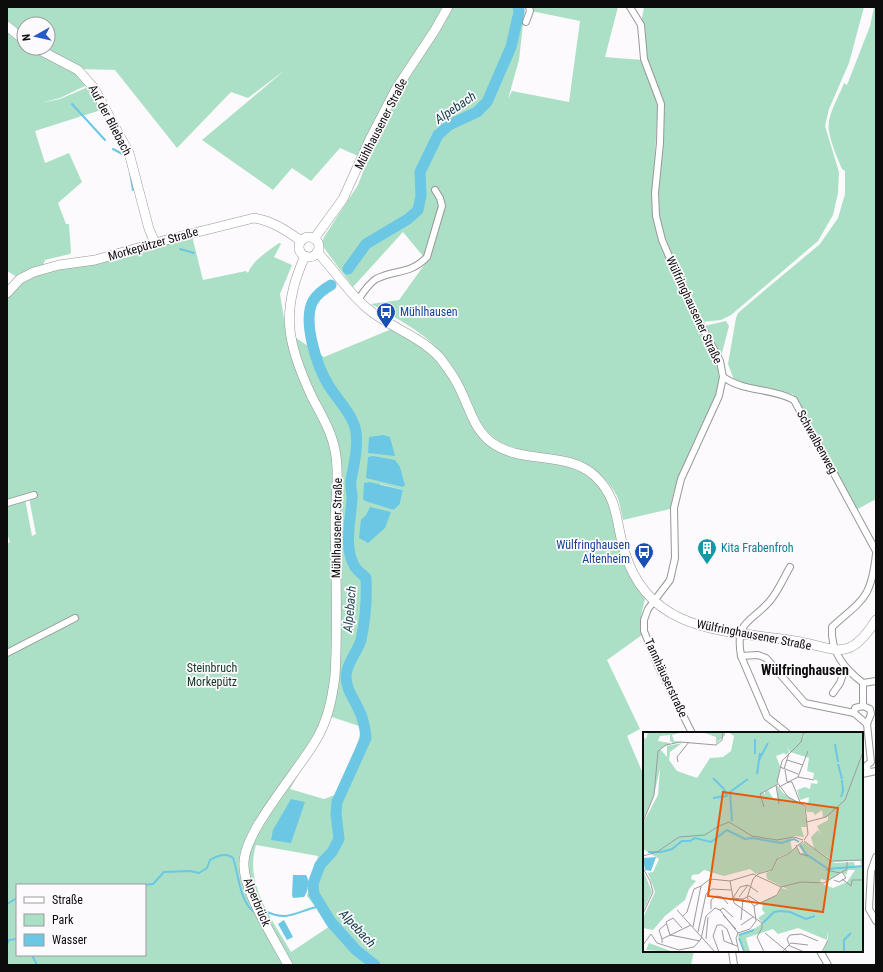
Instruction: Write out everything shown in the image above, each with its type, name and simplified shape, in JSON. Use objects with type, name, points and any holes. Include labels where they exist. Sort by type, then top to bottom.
[{"type":"street","points":[[526,22],[530,11],[529,7]]},
{"type":"street","name":"Wülfringhausener Straße","points":[[630,7],[641,24],[644,59],[661,104],[660,144],[655,193],[656,216],[662,240],[687,298],[720,361],[723,377],[719,396],[681,478],[674,508],[675,558],[670,580],[654,602],[691,623],[740,635],[797,642],[835,651],[851,648],[869,631],[876,620]]},
{"type":"street","name":"Mühlhausener Straße","points":[[314,239],[344,199],[370,139],[396,89],[448,8]]},
{"type":"street","points":[[7,26],[16,33]]},
{"type":"street","name":"Auf der Bliebach","points":[[51,56],[78,70],[94,88],[129,153],[148,229],[155,243]]},
{"type":"street","points":[[358,300],[377,279],[408,270],[422,262],[427,257],[442,206],[440,198],[435,190]]},
{"type":"street","name":"Morkepützer Straße","points":[[7,293],[20,279],[34,272],[95,260],[254,218],[266,220],[276,224],[301,241]]},
{"type":"street","points":[[309,237],[314,239],[319,245],[317,252],[309,257],[305,256],[300,249],[301,241],[309,237]]},
{"type":"street","points":[[317,252],[358,300],[384,321],[422,342],[439,358],[459,385],[478,428],[492,442],[512,453],[562,461],[580,467],[593,475],[605,487],[613,500],[624,552],[630,568],[654,602]]},
{"type":"street","name":"Mühlhausener Straße","points":[[277,796],[316,740],[324,724],[332,701],[336,653],[335,512],[337,468],[331,431],[313,398],[297,362],[290,331],[289,308],[292,289],[305,256]]},
{"type":"street","name":"Schwalbenweg","points":[[723,377],[740,387],[781,393],[794,400],[876,551]]},
{"type":"street","points":[[7,503],[34,495]]},
{"type":"street","points":[[876,554],[873,580],[867,593],[855,608],[832,627],[831,636],[835,651],[844,668],[863,683],[876,681]]},
{"type":"street","points":[[786,732],[767,717],[741,656],[738,640],[742,627],[773,597],[790,567]]},
{"type":"street","name":"Tannhäuserstraße","points":[[654,602],[648,609],[644,620],[644,631],[658,666],[691,732]]},
{"type":"street","points":[[7,653],[75,618]]},
{"type":"street","points":[[741,656],[758,655],[766,658],[805,703],[854,713],[867,724]]},
{"type":"street","points":[[833,693],[840,683],[844,668]]},
{"type":"street","points":[[863,683],[863,706]]},
{"type":"street","points":[[854,713],[855,708],[863,706],[870,708],[871,714],[867,724],[867,763],[874,768],[873,772],[863,774]]},
{"type":"street","name":"Alperbrück","points":[[277,796],[248,847],[244,862],[247,883],[288,965]]},
{"type":"street","points":[[876,857],[871,871],[869,909],[876,921]]},
{"type":"street","points":[[732,952],[734,965]]},
{"type":"street","points":[[821,952],[828,965]]},
{"type":"green space","points":[[7,7],[444,7],[358,156],[340,148],[311,181],[292,168],[273,190],[202,140],[285,70],[248,98],[231,92],[177,148],[115,70],[79,69],[75,73],[87,85],[60,98],[40,103],[60,99],[88,87],[101,110],[35,131],[45,163],[69,153],[82,182],[58,203],[66,224],[69,224],[71,252],[70,254],[45,260],[43,266],[17,277],[7,271]]},
{"type":"green space","points":[[452,7],[525,7],[519,60],[508,99],[512,91],[569,102],[580,21],[531,11],[531,7],[618,7],[605,57],[643,60],[658,107],[653,186],[654,221],[664,253],[684,297],[713,352],[717,363],[719,377],[719,389],[691,448],[674,491],[670,509],[623,520],[617,496],[610,485],[584,464],[562,457],[520,450],[498,441],[487,431],[476,415],[455,371],[438,349],[429,340],[407,324],[371,304],[399,300],[427,261],[403,232],[353,287],[324,248],[322,243],[324,237],[358,185],[377,134],[400,92]]},
{"type":"green space","points":[[644,7],[864,7],[849,63],[829,109],[825,126],[839,172],[838,193],[833,215],[818,241],[731,315],[721,320],[702,322],[689,297],[664,238],[658,215],[657,193],[662,104],[645,59],[641,24]]},
{"type":"green space","points":[[874,7],[876,7],[876,499],[856,510],[793,394],[741,385],[734,380],[728,364],[738,313],[820,244],[838,218],[845,194],[845,171],[842,169],[831,141],[829,119],[844,83],[847,85],[870,26]]},
{"type":"green space","name":"Steinbruch Morkepütz","points":[[192,236],[203,280],[246,271],[248,273],[250,268],[257,260],[279,243],[281,244],[274,257],[292,265],[280,294],[286,331],[324,357],[394,328],[421,345],[445,369],[491,444],[579,470],[592,479],[601,489],[608,501],[613,514],[627,569],[645,599],[641,621],[642,635],[607,660],[640,729],[627,736],[643,774],[643,952],[694,952],[691,965],[7,965],[7,544],[10,542],[7,533],[7,505],[25,499],[32,536],[36,534],[28,493],[7,500],[7,298],[23,282],[37,274]],"holes":[[[380,484],[403,490],[400,504],[394,510],[379,504]],[[332,717],[362,727],[343,792],[324,799],[290,789]],[[256,845],[318,856],[307,896],[330,926],[291,952],[268,914],[257,887],[253,859]]]},
{"type":"green space","points":[[726,321],[729,326],[721,357],[704,326]]},
{"type":"water","points":[[383,435],[390,437],[395,456],[368,453],[369,437]]},
{"type":"water","points":[[373,456],[395,460],[400,467],[405,485],[403,487],[366,478],[368,457]]},
{"type":"water","points":[[369,482],[403,490],[400,504],[394,510],[365,501],[363,499],[364,483]]},
{"type":"water","points":[[370,507],[391,512],[385,528],[368,543],[359,538],[361,520],[366,515]]},
{"type":"water","points":[[291,799],[305,802],[291,843],[271,840],[273,830]]},
{"type":"water","points":[[293,875],[306,875],[307,877],[308,886],[304,897],[293,898]]},
{"type":"water","points":[[284,920],[293,937],[287,940],[278,924]]},
{"type":"waterway","name":"Alpebach","points":[[348,269],[366,244],[408,219],[418,210],[421,196],[420,172],[438,135],[449,125],[477,112],[487,102],[511,47],[519,12],[518,7]]},
{"type":"waterway","points":[[72,104],[105,140]]},
{"type":"waterway","points":[[113,149],[126,156]]},
{"type":"waterway","points":[[130,172],[133,190]]},
{"type":"waterway","points":[[180,249],[194,253]]},
{"type":"waterway","name":"Alpebach","points":[[331,285],[321,292],[313,301],[309,320],[312,344],[324,378],[349,414],[355,426],[356,432],[356,450],[351,482],[352,498],[349,551],[355,567],[366,578],[366,601],[361,640],[348,666],[346,681],[348,689],[360,711],[366,738],[337,802],[336,814],[339,839],[332,852],[320,865],[313,884],[314,894],[331,922],[356,950],[375,965]]},
{"type":"waterway","points":[[146,885],[153,884],[164,872],[190,871],[199,873],[207,868],[210,860],[219,856],[227,855],[233,858],[242,894],[245,901],[254,912]]},
{"type":"waterway","points":[[7,904],[16,899]]},
{"type":"waterway","points":[[265,911],[281,916],[287,916],[321,906]]},
{"type":"waterway","points":[[7,944],[9,940],[16,939]]},
{"type":"waterway","points":[[32,956],[37,965]]},
{"type":"place","name":"Mühlhausen","points":[[386,329]]},
{"type":"place","name":"Kita Frabenfroh","points":[[707,565]]},
{"type":"place","name":"Wülfringhausen Altenheim","points":[[644,569]]},
{"type":"district","name":"Wülfringhausen","points":[[805,670]]}]
